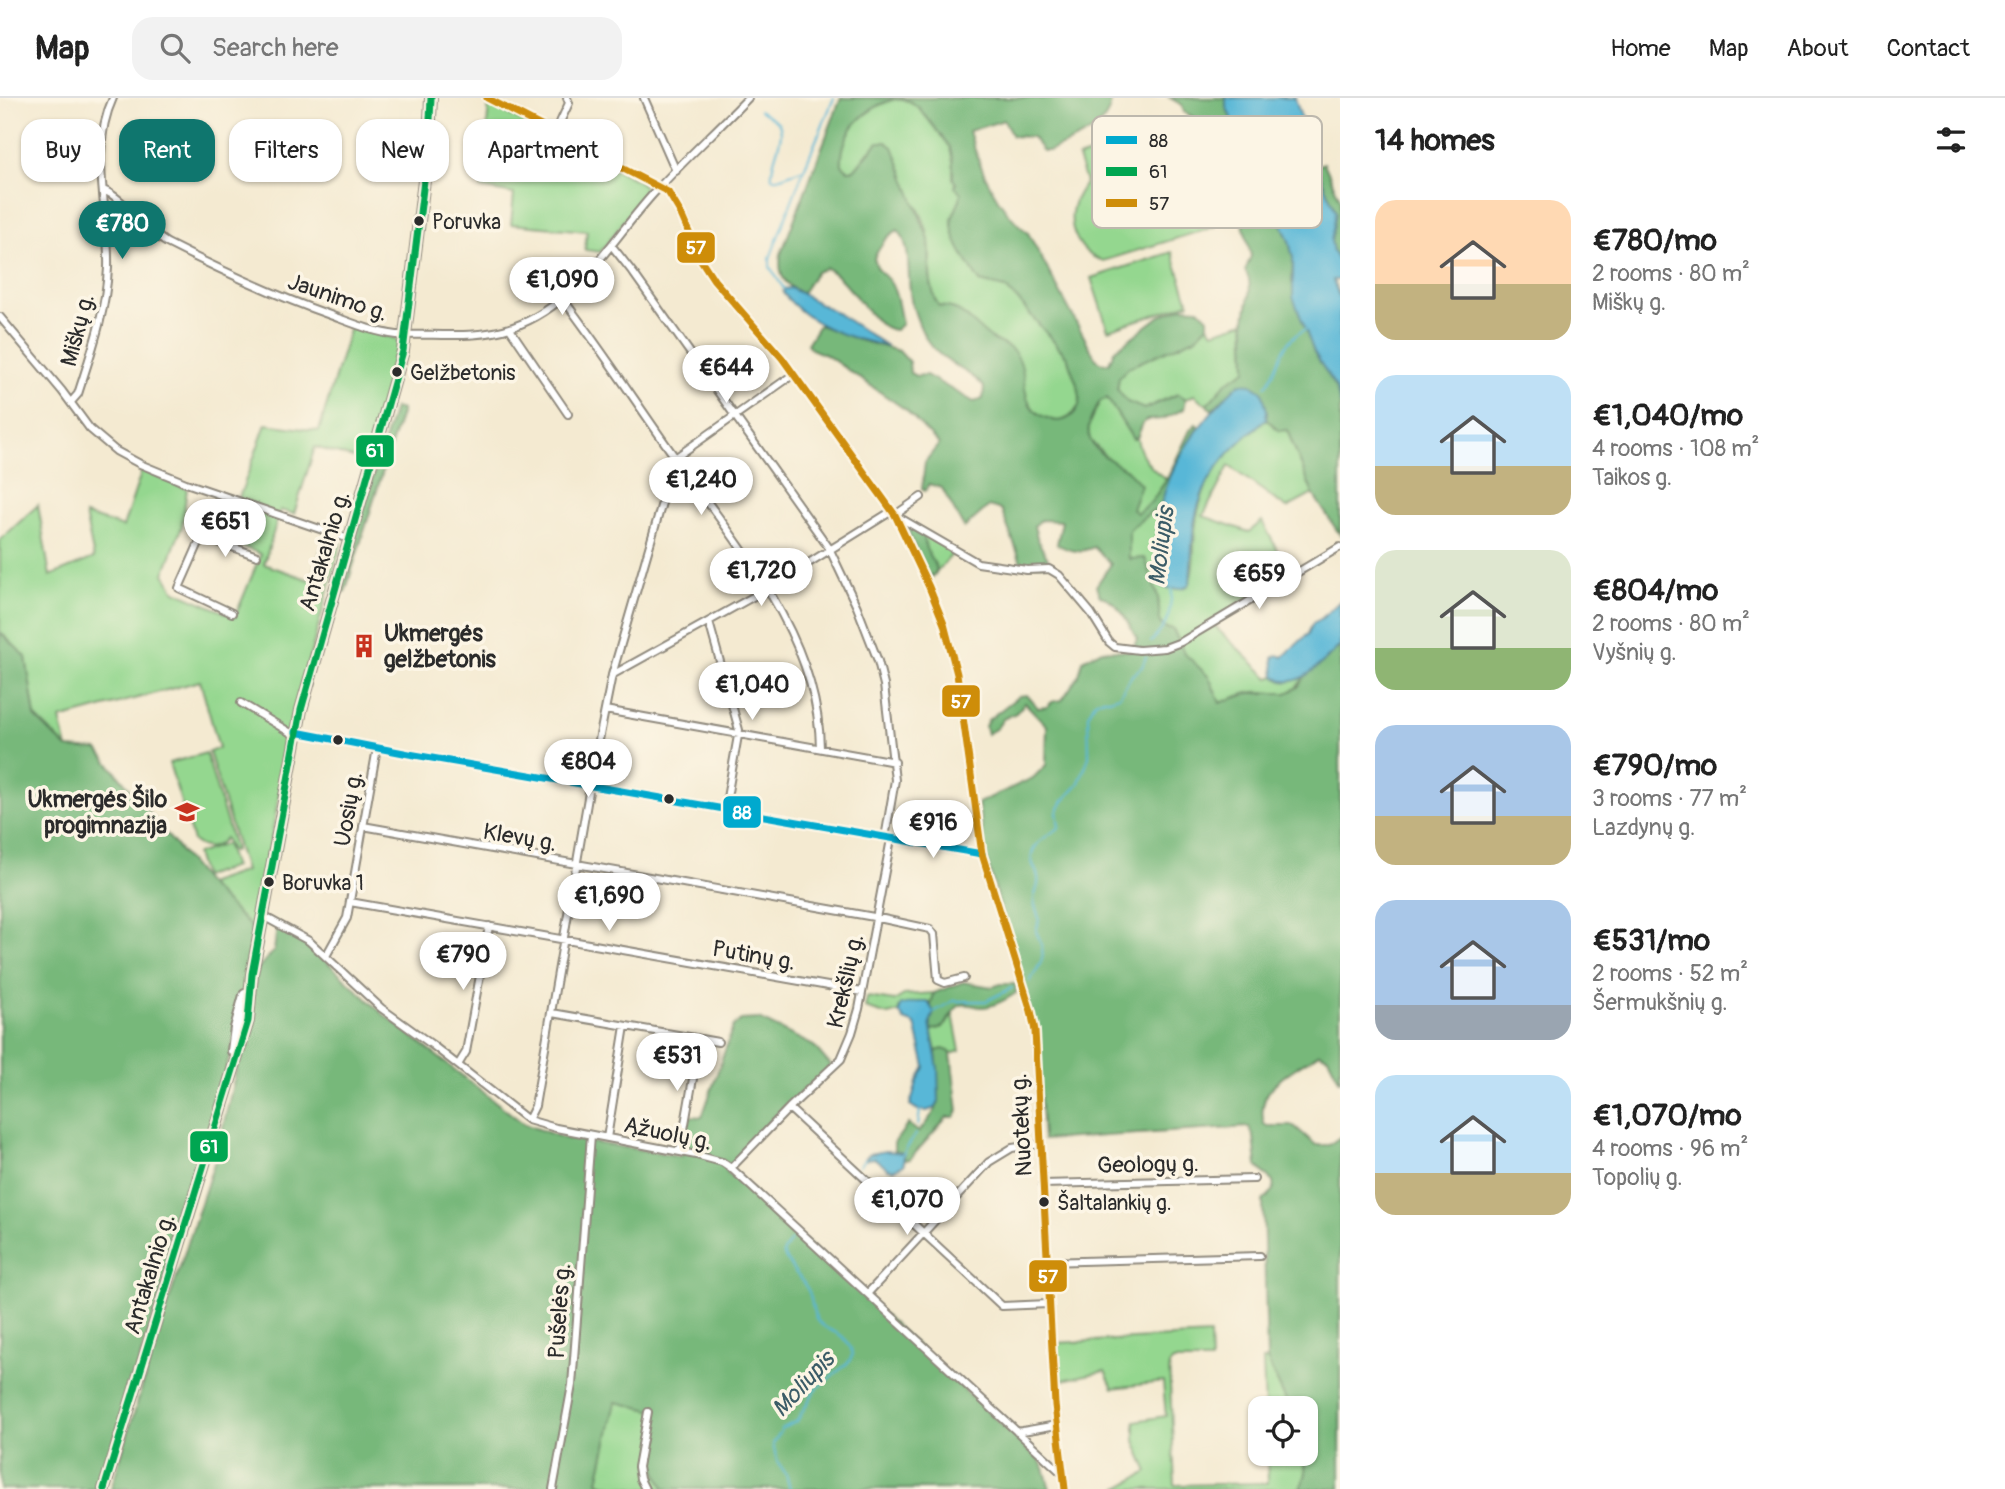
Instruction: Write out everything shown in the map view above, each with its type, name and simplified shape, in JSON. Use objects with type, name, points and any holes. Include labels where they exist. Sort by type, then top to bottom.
[{"type":"main road","name":"Antakalnio g.","points":[[104,1489],[248,1021],[252,974],[296,734],[311,672],[396,382],[407,335],[429,140],[431,98]]},
{"type":"street","name":"Miškų g.","points":[[71,402],[78,394],[105,300],[108,267],[102,132],[113,98]]},
{"type":"street","points":[[487,98],[528,119]]},
{"type":"street","points":[[562,119],[569,103],[567,98]]},
{"type":"street","points":[[644,98],[676,171]]},
{"type":"street","name":"Jaunimo g.","points":[[103,190],[115,196],[154,235],[255,286],[369,330],[407,335],[467,335],[510,329],[545,312],[563,299],[612,246],[659,188],[748,98]]},
{"type":"street","points":[[623,169],[659,188]]},
{"type":"street","name":"Nuotekų g.","points":[[659,188],[668,192],[674,200],[701,260],[714,280],[794,374],[893,513],[939,612],[957,674],[982,854],[1031,1011],[1034,1031],[1048,1304],[1057,1425],[1065,1489]]},
{"type":"street","name":"Krekšlių g.","points":[[612,246],[830,550],[857,607],[878,661],[895,762],[877,917],[852,1033],[841,1059],[731,1168]]},
{"type":"street","points":[[563,299],[767,589],[793,637],[814,705],[820,748]]},
{"type":"street","points":[[0,317],[95,435],[116,451],[186,483],[349,539]]},
{"type":"street","points":[[510,329],[568,414]]},
{"type":"street","points":[[528,1120],[535,1106],[590,785],[612,675],[675,458],[794,374]]},
{"type":"street","points":[[612,675],[767,589],[921,497]]},
{"type":"street","points":[[893,513],[978,563],[1027,570],[1049,569],[1059,575],[1091,613],[1109,642],[1115,647],[1139,650],[1165,648],[1181,642],[1340,547]]},
{"type":"street","points":[[232,613],[179,588],[202,536],[257,556]]},
{"type":"street","points":[[709,622],[737,720],[738,733],[724,809]]},
{"type":"street","points":[[241,703],[296,734],[982,854]]},
{"type":"street","points":[[605,710],[895,762]]},
{"type":"street","name":"Uosių g.","points":[[326,956],[344,927],[377,748]]},
{"type":"street","name":"Klevų g.","points":[[363,826],[877,917],[930,929],[934,934],[938,980],[945,983],[964,978]]},
{"type":"street","name":"Putinų g.","points":[[350,902],[862,992]]},
{"type":"street","name":"Ąžuolų g.","points":[[262,916],[301,935],[381,1008],[528,1120],[714,1159],[731,1168],[1062,1473]]},
{"type":"street","points":[[458,1065],[466,1052],[489,926]]},
{"type":"street","points":[[552,1013],[718,1042]]},
{"type":"street","points":[[607,1138],[625,1026]]},
{"type":"street","points":[[680,1152],[700,1039]]},
{"type":"street","points":[[789,1108],[1002,1306],[1048,1304]]},
{"type":"street","name":"Pušelės g.","points":[[553,1489],[572,1385],[591,1135]]},
{"type":"street","points":[[867,1293],[998,1155],[1020,1146],[1040,1144]]},
{"type":"street","name":"Geologų g.","points":[[1042,1184],[1254,1180]]},
{"type":"street","points":[[1046,1262],[1260,1256]]},
{"type":"street","points":[[645,1489],[638,1467],[648,1412]]},
{"type":"street","points":[[1017,1432],[1057,1425]]},
{"type":"green space","points":[[841,98],[1111,98],[1106,116],[1092,116],[1092,130],[1049,151],[1043,151],[1032,137],[1012,136],[1004,120],[969,131],[978,160],[998,200],[1028,233],[1096,359],[1109,363],[1114,351],[1160,316],[1182,307],[1198,308],[1208,318],[1208,325],[1195,338],[1129,367],[1119,377],[1117,389],[1127,402],[1144,409],[1178,394],[1186,399],[1184,409],[1163,419],[1147,420],[1137,438],[1133,439],[1107,398],[1100,401],[1089,426],[1091,441],[1095,447],[1141,485],[1132,509],[1137,513],[1152,501],[1167,479],[1190,430],[1196,424],[1198,426],[1168,483],[1160,509],[1152,511],[1129,530],[1129,559],[1145,558],[1158,597],[1160,623],[1165,628],[1173,629],[1184,653],[1209,677],[1220,703],[1249,693],[1287,693],[1298,687],[1305,676],[1340,646],[1340,1081],[1328,1057],[1319,1053],[1278,1081],[1265,1099],[1262,1111],[1264,1124],[1267,1126],[1294,1126],[1316,1145],[1329,1145],[1340,1137],[1340,1489],[1300,1489],[1306,1474],[1305,1466],[1318,1466],[1318,1396],[1284,1396],[1267,1360],[1263,1201],[1274,1190],[1273,1182],[1257,1166],[1254,1137],[1249,1127],[1043,1140],[1037,1036],[986,857],[978,803],[1033,778],[1046,765],[1047,726],[1025,703],[987,734],[985,726],[988,720],[1019,696],[1027,695],[1038,708],[1062,700],[1079,675],[1083,660],[1102,650],[1132,651],[1137,639],[1130,626],[1118,607],[1100,596],[1096,586],[1111,564],[1094,547],[1075,551],[1057,544],[1062,521],[1041,520],[1034,526],[1038,541],[1048,559],[1044,565],[1021,563],[1002,510],[989,506],[964,528],[942,488],[929,484],[925,491],[922,489],[925,462],[939,444],[906,410],[807,344],[819,325],[899,351],[909,362],[910,373],[916,376],[926,375],[974,402],[983,399],[984,387],[981,383],[937,352],[922,332],[910,295],[906,245],[898,230],[884,242],[874,258],[896,294],[902,324],[895,330],[878,322],[844,283],[826,268],[816,272],[802,293],[790,286],[781,273],[781,254]],"holes":[[[895,99],[909,101],[919,108],[950,147],[953,179],[955,187],[961,193],[952,220],[957,244],[980,282],[1005,288],[1068,358],[1080,396],[1076,411],[1068,418],[1055,421],[1038,413],[1027,397],[1022,367],[1011,349],[992,339],[959,312],[939,306],[935,300],[930,278],[929,240],[893,147],[886,142],[878,142],[854,170],[848,170],[842,165],[845,142],[856,123],[873,108]]]},
{"type":"green space","points":[[1170,98],[1226,98],[1230,116],[1191,116],[1184,112],[1182,105]]},
{"type":"green space","points":[[895,99],[909,101],[919,108],[950,147],[953,172],[961,193],[961,200],[952,218],[966,258],[980,282],[1005,288],[1068,358],[1081,394],[1078,407],[1069,417],[1056,421],[1044,419],[1028,400],[1011,349],[990,338],[955,309],[939,306],[932,290],[926,227],[915,203],[898,181],[869,151],[854,170],[848,170],[842,165],[843,144],[849,131],[867,113]]},
{"type":"green space","points":[[489,104],[518,119],[488,119]]},
{"type":"green space","points":[[1092,154],[1092,228],[1211,228],[1103,261],[1095,258],[1077,240],[1072,224],[1074,203],[1086,182],[1078,158]]},
{"type":"green space","points":[[1324,163],[1340,199],[1340,264],[1333,252],[1331,241],[1336,212],[1322,180]]},
{"type":"green space","points":[[623,173],[642,183],[646,193],[600,252],[585,250],[587,231],[511,224],[514,194],[481,188],[482,182],[623,182]]},
{"type":"green space","points":[[1244,228],[1284,228],[1293,258],[1292,282],[1314,352],[1336,388],[1340,404],[1340,535],[1313,494],[1287,430],[1280,431],[1266,419],[1267,410],[1225,397],[1212,410],[1207,405],[1227,382],[1246,370],[1245,318],[1250,284],[1245,271],[1251,256]]},
{"type":"green space","points":[[1172,252],[1189,303],[1108,330],[1091,278]]},
{"type":"green space","points":[[1244,322],[1246,370],[1227,383],[1207,405],[1194,395],[1186,399],[1178,394],[1144,409],[1127,402],[1117,389],[1119,376],[1129,367],[1195,338],[1208,325],[1213,332]]},
{"type":"green space","points":[[350,327],[394,338],[399,343],[367,462],[315,447],[294,514],[280,510],[264,564],[310,580],[326,537],[341,543],[292,722],[255,931],[207,884],[245,871],[209,752],[219,748],[200,681],[60,719],[67,748],[35,716],[26,657],[0,632],[0,540],[38,505],[50,576],[94,558],[85,515],[123,527],[142,470],[187,489],[182,526],[164,574],[175,591],[235,617],[261,554],[224,539],[266,424],[319,431]]},
{"type":"green space","points":[[1107,398],[1133,439],[1137,438],[1148,462],[1167,479],[1152,501],[1137,514],[1132,509],[1127,470],[1111,462],[1088,438],[1089,424],[1100,401]]},
{"type":"green space","points":[[394,408],[402,410],[345,592],[339,590]]},
{"type":"green space","points":[[1266,419],[1275,427],[1287,430],[1313,494],[1287,508],[1229,466],[1203,516],[1249,532],[1262,521],[1280,555],[1252,572],[1261,590],[1210,622],[1269,678],[1275,676],[1282,681],[1289,681],[1305,676],[1299,685],[1287,693],[1252,692],[1220,703],[1209,677],[1184,654],[1173,629],[1165,628],[1160,623],[1158,597],[1145,558],[1129,560],[1129,530],[1152,511],[1160,509],[1157,580],[1172,589],[1188,586],[1193,567],[1198,512],[1209,481],[1227,455]]},
{"type":"green space","points":[[910,526],[923,533],[926,549],[937,569],[933,576],[926,573],[909,534]]},
{"type":"green space","points":[[923,533],[954,552],[932,578],[926,573],[930,576],[935,564],[926,550]]},
{"type":"green space","points":[[0,632],[26,657],[35,717],[67,748],[98,750],[207,884],[255,931],[232,1047],[215,1111],[196,1158],[194,1188],[99,1489],[0,1489]]},
{"type":"green space","points":[[206,753],[235,850],[231,851],[225,838],[218,845],[210,847],[193,841],[169,763]]},
{"type":"green space","points":[[226,844],[234,867],[203,877],[196,854]]},
{"type":"green space","points":[[277,926],[309,945],[382,1013],[524,1124],[564,1138],[682,1156],[690,1116],[702,1117],[733,1027],[741,1020],[759,1019],[814,1046],[831,1066],[759,1131],[735,1159],[727,1173],[743,1182],[1039,1460],[1050,1489],[665,1489],[655,1461],[655,1411],[616,1402],[598,1481],[613,1489],[111,1489],[216,1157],[257,969],[274,951]]},
{"type":"green space","points":[[963,982],[992,987],[1015,984],[1016,993],[989,1006],[959,1006],[942,1027],[931,1030],[934,993]]},
{"type":"green space","points":[[934,993],[931,1005],[928,1002],[899,1008],[899,1012],[888,1015],[865,1008],[867,997],[894,1001],[904,995]]},
{"type":"green space","points":[[953,1014],[960,1051],[951,1054],[949,1051],[936,1051],[931,1030],[946,1025]]},
{"type":"green space","points":[[943,1049],[951,1054],[958,1111],[954,1117],[947,1117],[910,1159],[905,1160],[903,1153],[894,1151],[894,1143],[908,1124],[919,1132],[935,1111],[939,1101],[936,1051]]},
{"type":"green space","points":[[1210,1335],[1211,1361],[1173,1361],[1169,1365],[1175,1485],[1268,1483],[1267,1466],[1305,1466],[1306,1474],[1300,1489],[1117,1489],[1148,1472],[1135,1441],[1135,1421],[1166,1416],[1163,1382],[1113,1388],[1105,1371],[1058,1381],[1056,1343]]},
{"type":"green space","points":[[1263,1360],[1267,1360],[1284,1396],[1264,1396]]},
{"type":"green space","points":[[616,1401],[656,1411],[655,1461],[665,1489],[620,1487],[598,1481]]},
{"type":"water","points":[[1226,98],[1295,98],[1301,116],[1230,116]]},
{"type":"water","points":[[1322,180],[1336,212],[1331,241],[1333,252],[1340,264],[1340,280],[1333,280],[1340,299],[1340,404],[1336,388],[1314,352],[1293,297],[1293,258],[1284,228],[1322,228]]},
{"type":"water","points":[[791,288],[837,313],[887,346],[843,334],[817,322],[783,293],[784,289]]},
{"type":"water","points":[[1240,383],[1251,384],[1262,391],[1267,410],[1266,419],[1225,458],[1209,480],[1194,525],[1190,583],[1180,589],[1161,586],[1157,580],[1158,518],[1172,473],[1201,425]]},
{"type":"water","points":[[1340,601],[1340,646],[1301,678],[1283,681],[1275,676],[1273,658],[1278,655],[1283,657],[1308,634],[1313,623]]},
{"type":"water","points":[[928,1002],[934,1012],[930,1023],[938,1068],[939,1101],[935,1108],[927,1111],[910,1105],[925,1067],[915,1024],[904,1020],[899,1012],[901,1005]]},
{"type":"water","points":[[886,1151],[903,1153],[904,1165],[894,1170],[888,1169],[874,1158],[864,1160],[869,1154]]},
{"type":"waterway","points":[[784,289],[770,267],[770,258],[834,98]]},
{"type":"waterway","points":[[759,110],[776,121],[780,128],[772,178],[804,169]]},
{"type":"waterway","name":"Moliupis","points":[[1266,386],[1285,347],[1306,329]]},
{"type":"waterway","name":"Moliupis","points":[[1151,642],[1168,617],[1172,587]]},
{"type":"waterway","name":"Moliupis","points":[[1030,981],[1041,962],[1043,952],[1036,931],[1038,916],[1034,899],[1038,880],[1032,861],[1033,850],[1059,828],[1057,812],[1078,785],[1089,757],[1088,715],[1095,702],[1119,696],[1132,675],[1142,667],[1146,657]]},
{"type":"waterway","name":"Moliupis","points":[[932,1013],[953,1001],[986,1001],[1012,988]]},
{"type":"waterway","name":"Moliupis","points":[[918,1126],[920,1110]]},
{"type":"waterway","name":"Moliupis","points":[[903,1154],[916,1134]]},
{"type":"waterway","name":"Moliupis","points":[[859,1166],[865,1159]]},
{"type":"waterway","name":"Moliupis","points":[[790,1489],[786,1474],[777,1461],[773,1444],[782,1429],[797,1421],[815,1390],[848,1363],[853,1354],[841,1336],[818,1321],[808,1290],[783,1253],[791,1240]]},
{"type":"transit line","name":"61","points":[[104,1489],[248,1021],[252,974],[301,710],[403,351],[429,140],[431,98]]},
{"type":"transit line","name":"57","points":[[487,98],[668,192],[701,260],[714,280],[782,358],[895,515],[929,587],[944,624],[957,674],[982,854],[1035,1031],[1055,1405],[1065,1489]]},
{"type":"transit line","name":"88","points":[[296,732],[982,854]]},
{"type":"place","name":"Poruvka","points":[[419,221]]},
{"type":"place","name":"Gelžbetonis","points":[[397,372]]},
{"type":"place","name":"Ukmergės gelžbetonis","points":[[364,646]]},
{"type":"place","name":"Ukmergės Šilo progimnazija","points":[[187,812]]},
{"type":"place","name":"Boruvka 1","points":[[269,882]]},
{"type":"place","name":"Šaltalankių g.","points":[[1044,1202]]}]
